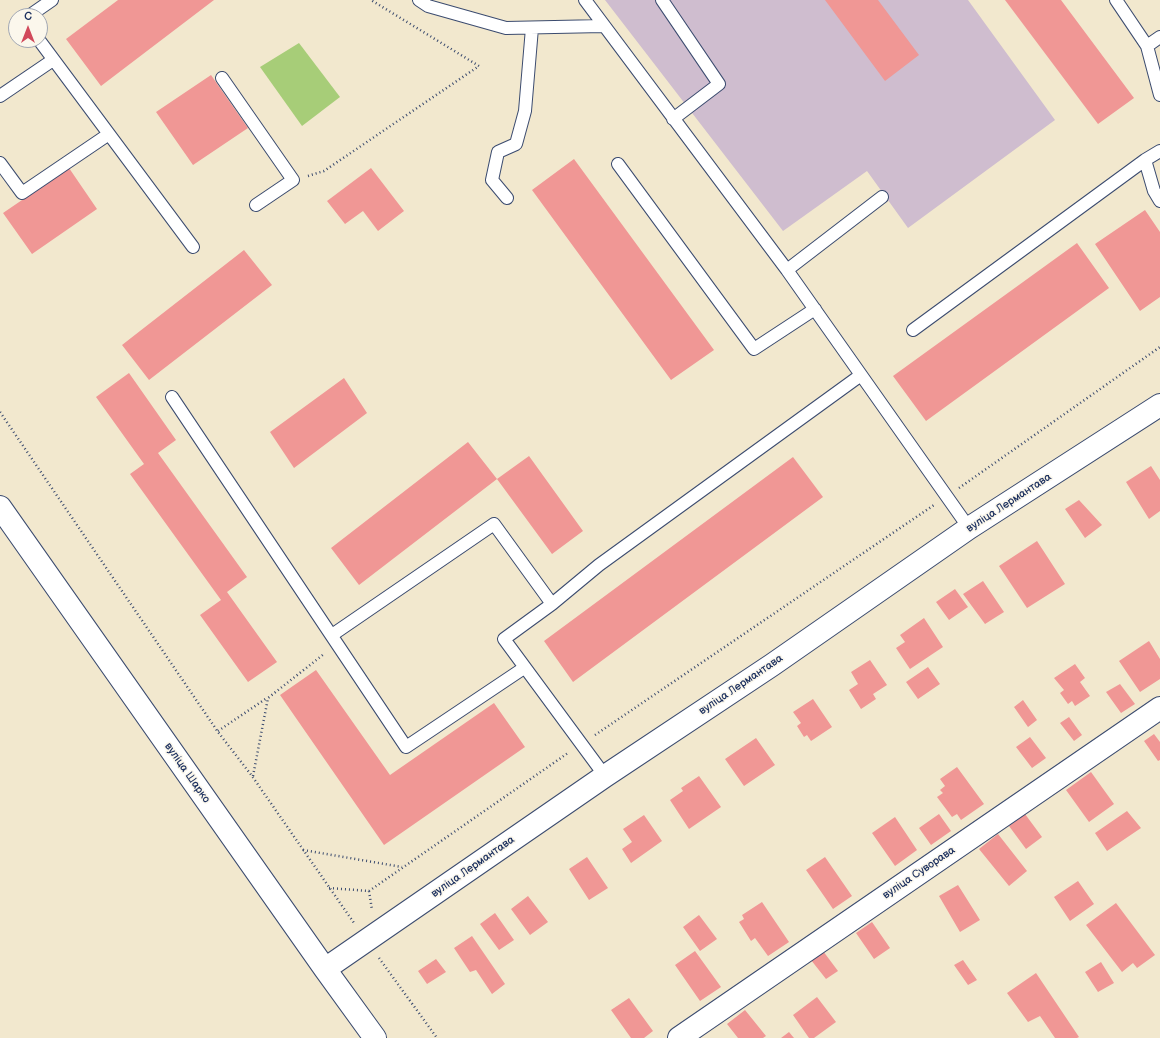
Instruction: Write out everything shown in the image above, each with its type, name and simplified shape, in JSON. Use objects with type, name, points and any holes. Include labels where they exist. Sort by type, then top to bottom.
[{"type":"street","name":"вуліца Лермантава","points":[[325,969],[605,776],[772,665],[970,528],[1160,405]]},
{"type":"street","name":"вуліца Шарко","points":[[0,507],[325,969],[376,1038]]},
{"type":"street","name":"вуліца Суворава","points":[[679,1038],[1160,708]]},
{"type":"lane","points":[[40,8],[52,0]]},
{"type":"lane","points":[[419,0],[428,6],[506,28],[603,26]]},
{"type":"lane","points":[[585,0],[787,270],[970,528]]},
{"type":"lane","points":[[662,0],[720,84],[674,119]]},
{"type":"lane","points":[[1116,0],[1147,46],[1160,95]]},
{"type":"lane","points":[[507,198],[492,180],[498,152],[516,144],[525,111],[532,28]]},
{"type":"lane","points":[[1147,46],[1160,37]]},
{"type":"lane","points":[[45,48],[193,247]]},
{"type":"lane","points":[[0,96],[53,60]]},
{"type":"lane","points":[[222,78],[292,180],[256,205]]},
{"type":"lane","points":[[0,163],[22,193],[109,134]]},
{"type":"lane","points":[[913,330],[1145,160],[1160,151]]},
{"type":"lane","points":[[1145,160],[1154,191],[1160,201]]},
{"type":"lane","points":[[618,164],[754,349],[815,309]]},
{"type":"lane","points":[[787,270],[882,197]]},
{"type":"lane","points":[[605,776],[504,639],[552,604],[599,565],[861,376]]},
{"type":"lane","points":[[172,397],[406,747],[524,668]]},
{"type":"lane","points":[[334,639],[494,524],[552,604]]},
{"type":"path","points":[[292,180],[324,172],[479,66],[371,0]]},
{"type":"path","points":[[330,888],[369,891],[581,744],[947,496],[1160,348]]},
{"type":"path","points":[[0,412],[218,732],[252,776],[366,941],[437,1038]]},
{"type":"path","points":[[218,732],[268,698],[334,639]]},
{"type":"path","points":[[252,776],[268,698]]},
{"type":"path","points":[[303,850],[403,867]]},
{"type":"shaded area","points":[[605,0],[968,0],[1055,120],[908,228],[867,171],[783,231]]},
{"type":"green space","points":[[299,43],[340,97],[302,126],[260,67]]},
{"type":"building","points":[[118,0],[214,0],[101,86],[66,39]]},
{"type":"building","points":[[825,0],[878,0],[919,55],[885,81]]},
{"type":"building","points":[[1005,0],[1061,0],[1134,98],[1098,124]]},
{"type":"building","points":[[211,75],[248,128],[193,165],[156,112]]},
{"type":"building","points":[[574,159],[714,350],[671,380],[532,190]]},
{"type":"building","points":[[69,168],[97,209],[32,254],[3,213]]},
{"type":"building","points":[[371,168],[404,211],[378,231],[363,211],[345,224],[327,201]]},
{"type":"building","points":[[1145,210],[1160,232],[1160,297],[1140,311],[1095,244]]},
{"type":"building","points":[[1077,243],[1109,288],[926,421],[893,376]]},
{"type":"building","points":[[244,250],[272,285],[149,380],[122,345]]},
{"type":"building","points":[[129,373],[176,440],[158,453],[247,577],[227,592],[277,662],[248,682],[200,615],[221,600],[130,474],[144,464],[96,397]]},
{"type":"building","points":[[344,378],[367,413],[294,468],[270,432]]},
{"type":"building","points":[[468,442],[497,479],[359,585],[331,548]]},
{"type":"building","points":[[529,456],[583,531],[552,554],[497,479]]},
{"type":"building","points":[[793,457],[823,497],[573,682],[544,641]]},
{"type":"building","points":[[1151,466],[1160,480],[1160,511],[1149,519],[1126,482]]},
{"type":"building","points":[[1079,500],[1102,525],[1085,538],[1065,509]]},
{"type":"building","points":[[1037,541],[1065,584],[1027,608],[999,566]]},
{"type":"building","points":[[983,581],[1004,612],[985,624],[963,594]]},
{"type":"building","points":[[955,589],[968,607],[949,620],[936,602]]},
{"type":"building","points":[[924,618],[943,647],[910,669],[896,648],[905,642],[900,635]]},
{"type":"building","points":[[1149,641],[1160,659],[1160,679],[1140,692],[1119,661]]},
{"type":"building","points":[[870,660],[887,685],[873,694],[876,699],[861,709],[849,690],[858,684],[851,672]]},
{"type":"building","points":[[1075,664],[1085,678],[1080,682],[1090,696],[1075,706],[1072,701],[1068,704],[1060,693],[1064,690],[1054,678]]},
{"type":"building","points":[[928,667],[940,684],[918,699],[906,682]]},
{"type":"building","points":[[316,670],[390,775],[494,703],[525,747],[384,845],[280,695]]},
{"type":"building","points":[[1120,684],[1135,704],[1121,713],[1106,692]]},
{"type":"building","points":[[813,699],[832,727],[811,741],[807,735],[804,737],[797,726],[801,723],[793,712]]},
{"type":"building","points":[[1023,700],[1037,720],[1028,727],[1014,707]]},
{"type":"building","points":[[1069,717],[1082,735],[1074,741],[1060,723]]},
{"type":"building","points":[[1154,734],[1160,742],[1160,760],[1158,761],[1144,741]]},
{"type":"building","points":[[1030,737],[1046,758],[1032,768],[1016,747]]},
{"type":"building","points":[[756,738],[775,765],[744,786],[725,759]]},
{"type":"building","points":[[957,767],[984,804],[961,820],[957,814],[952,817],[937,797],[943,793],[940,790],[945,786],[940,779]]},
{"type":"building","points":[[1091,772],[1114,804],[1089,822],[1066,790]]},
{"type":"building","points":[[699,776],[721,807],[689,829],[670,800],[683,791],[681,788]]},
{"type":"building","points":[[1127,811],[1141,828],[1107,851],[1095,833]]},
{"type":"building","points":[[939,814],[951,831],[931,845],[919,828]]},
{"type":"building","points":[[1025,814],[1042,837],[1026,849],[1009,826]]},
{"type":"building","points":[[644,815],[662,841],[631,863],[622,849],[632,842],[623,829]]},
{"type":"building","points":[[895,817],[917,850],[895,866],[872,833]]},
{"type":"building","points":[[998,834],[1027,871],[1009,886],[979,849]]},
{"type":"building","points":[[587,857],[608,888],[589,900],[569,869]]},
{"type":"building","points":[[825,857],[852,896],[833,909],[806,870]]},
{"type":"building","points":[[1078,881],[1094,904],[1070,921],[1054,897]]},
{"type":"building","points":[[958,885],[980,920],[960,932],[939,896]]},
{"type":"building","points":[[528,896],[548,922],[530,935],[511,909]]},
{"type":"building","points":[[762,902],[789,942],[768,956],[755,938],[751,941],[739,922],[744,919],[742,915]]},
{"type":"building","points":[[1116,903],[1155,955],[1137,968],[1133,963],[1122,972],[1086,925]]},
{"type":"building","points":[[495,913],[514,940],[499,950],[480,924]]},
{"type":"building","points":[[699,915],[717,939],[700,951],[683,927]]},
{"type":"building","points":[[872,922],[890,948],[874,959],[856,933]]},
{"type":"building","points":[[472,936],[505,984],[492,994],[476,970],[470,972],[454,948]]},
{"type":"building","points":[[695,951],[721,987],[700,1001],[675,965]]},
{"type":"building","points":[[823,951],[838,971],[826,979],[811,960]]},
{"type":"building","points":[[436,959],[446,972],[427,984],[418,971]]},
{"type":"building","points":[[963,960],[977,980],[968,985],[954,965]]},
{"type":"building","points":[[1101,962],[1114,983],[1098,992],[1085,972]]},
{"type":"building","points":[[1036,973],[1079,1037],[1055,1038],[1040,1016],[1028,1022],[1007,993]]},
{"type":"building","points":[[817,997],[836,1022],[814,1038],[809,1038],[793,1015]]},
{"type":"building","points":[[629,998],[653,1031],[644,1038],[631,1038],[611,1010]]},
{"type":"building","points":[[745,1010],[766,1036],[763,1038],[738,1038],[727,1024]]},
{"type":"building","points":[[789,1032],[794,1038],[781,1038]]}]
